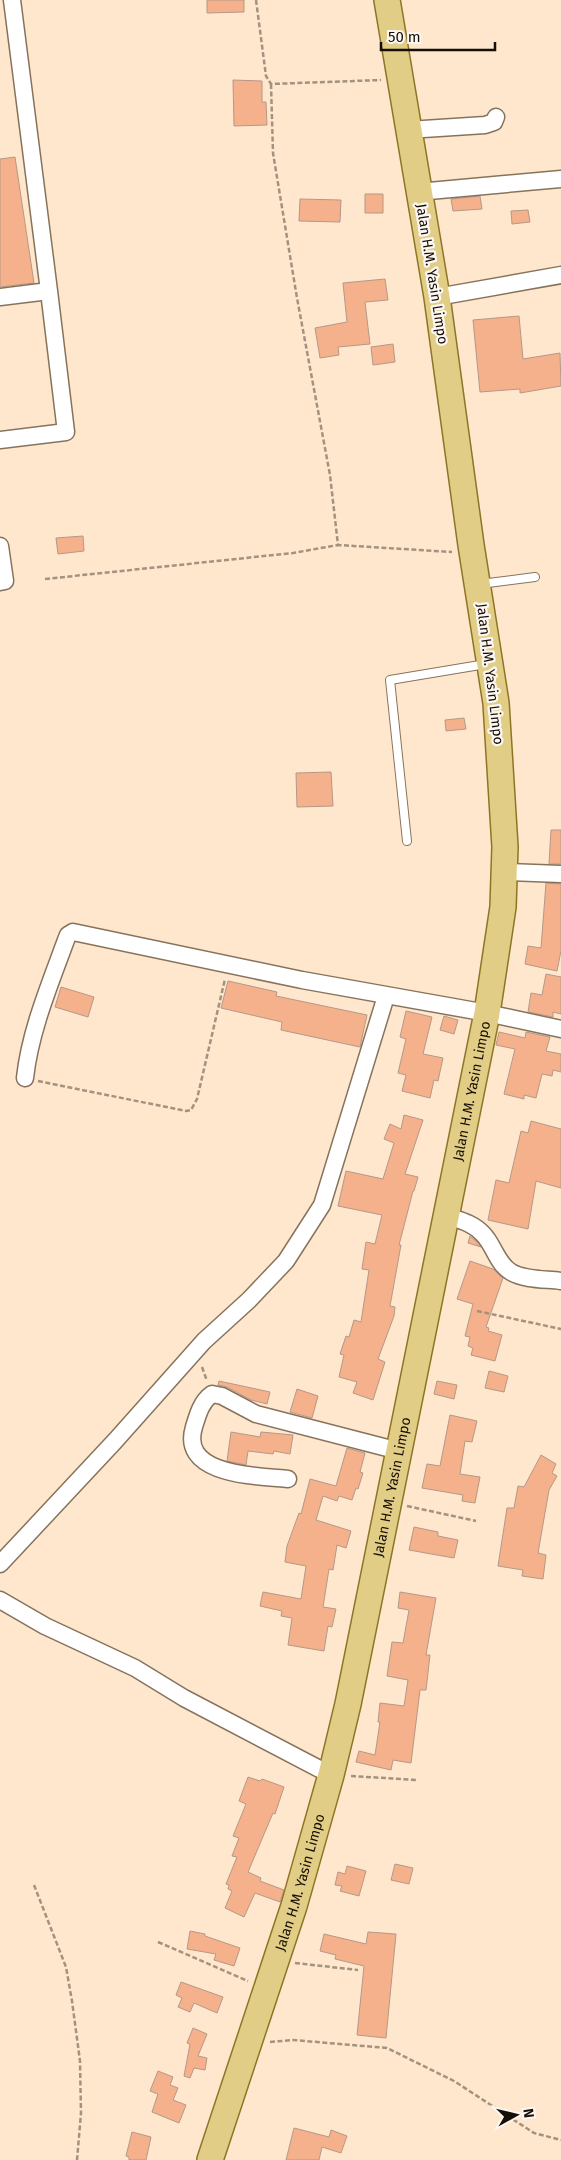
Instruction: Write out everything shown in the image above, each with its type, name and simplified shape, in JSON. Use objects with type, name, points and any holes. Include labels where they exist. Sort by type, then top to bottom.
[{"type":"main road","name":"Jalan H.M. Yasin Limpo","points":[[210,2160],[266,1988],[276,1963],[331,1775],[348,1704],[487,1013],[499,940],[505,872],[505,828],[498,722],[437,297],[387,0]]},
{"type":"street","points":[[0,440],[66,432],[12,0]]},
{"type":"street","points":[[408,130],[484,125],[494,122],[496,117]]},
{"type":"street","points":[[418,192],[561,179]]},
{"type":"street","points":[[437,297],[561,275]]},
{"type":"street","points":[[0,297],[49,291]]},
{"type":"street","points":[[0,546],[4,581],[0,582]]},
{"type":"street","points":[[505,872],[561,874]]},
{"type":"street","points":[[25,1078],[37,1024],[58,962],[71,932],[93,935],[228,965],[386,996],[487,1013],[561,1029]]},
{"type":"street","points":[[0,1564],[115,1441],[204,1341],[249,1300],[286,1261],[322,1205],[386,996]]},
{"type":"street","points":[[445,1215],[468,1223],[484,1234],[500,1262],[509,1271],[517,1275],[561,1281]]},
{"type":"street","points":[[288,1479],[230,1472],[216,1468],[198,1455],[193,1448],[192,1436],[201,1407],[206,1398],[212,1394],[222,1396],[256,1414],[399,1451]]},
{"type":"street","points":[[0,1600],[45,1626],[135,1668],[184,1698],[331,1775]]},
{"type":"lane","points":[[478,585],[535,577]]},
{"type":"lane","points":[[407,841],[390,680],[490,663]]},
{"type":"path","points":[[256,0],[266,76],[270,84],[272,153],[330,475],[338,544]]},
{"type":"path","points":[[270,84],[399,79]]},
{"type":"path","points":[[45,579],[293,553],[338,544],[452,552]]},
{"type":"path","points":[[25,1078],[186,1111],[191,1110],[196,1099],[228,965]]},
{"type":"path","points":[[476,1311],[561,1329]]},
{"type":"path","points":[[204,1341],[201,1364],[212,1394]]},
{"type":"path","points":[[389,1502],[476,1521]]},
{"type":"path","points":[[331,1775],[417,1780]]},
{"type":"path","points":[[34,1885],[66,1967],[72,2001],[80,2061],[81,2104],[77,2160]]},
{"type":"path","points":[[158,1942],[266,1988]]},
{"type":"path","points":[[276,1963],[304,1963],[358,1970]]},
{"type":"path","points":[[248,2044],[293,2040],[387,2048],[454,2081],[534,2133],[561,2140]]},
{"type":"building","points":[[207,0],[244,0],[244,12],[207,13]]},
{"type":"building","points":[[233,80],[262,81],[262,102],[266,102],[267,125],[234,126]]},
{"type":"building","points":[[15,157],[34,283],[0,287],[0,159]]},
{"type":"building","points":[[365,194],[383,194],[383,213],[365,213]]},
{"type":"building","points":[[480,196],[482,209],[453,211],[451,199]]},
{"type":"building","points":[[300,199],[341,200],[340,222],[299,221]]},
{"type":"building","points":[[528,210],[530,222],[512,224],[511,211]]},
{"type":"building","points":[[385,279],[388,300],[365,302],[370,344],[338,347],[339,355],[320,358],[315,328],[347,322],[343,283]]},
{"type":"building","points":[[519,316],[523,359],[560,353],[561,386],[520,393],[520,389],[480,392],[473,320]]},
{"type":"building","points":[[393,344],[395,362],[373,365],[371,347]]},
{"type":"building","points":[[83,536],[84,551],[58,554],[56,538]]},
{"type":"building","points":[[464,718],[466,729],[446,731],[445,720]]},
{"type":"building","points":[[331,772],[333,806],[297,807],[296,773]]},
{"type":"building","points":[[551,830],[561,830],[561,864],[549,864]]},
{"type":"building","points":[[546,883],[561,884],[561,951],[557,971],[525,964],[528,946],[541,948]]},
{"type":"building","points":[[546,974],[561,977],[561,1014],[553,1012],[553,1017],[528,1012],[531,993],[542,995]]},
{"type":"building","points":[[228,981],[277,992],[276,996],[367,1015],[360,1047],[281,1030],[282,1022],[221,1008]]},
{"type":"building","points":[[61,987],[94,997],[88,1017],[55,1007]]},
{"type":"building","points":[[406,1011],[432,1017],[423,1054],[443,1058],[438,1081],[434,1080],[430,1098],[402,1091],[406,1075],[398,1073],[406,1039],[400,1037]]},
{"type":"building","points":[[444,1016],[458,1020],[454,1034],[440,1030]]},
{"type":"building","points":[[499,1032],[525,1038],[526,1032],[550,1037],[546,1051],[561,1054],[561,1072],[553,1070],[552,1076],[542,1074],[536,1098],[524,1095],[524,1099],[504,1094],[515,1049],[496,1045]]},
{"type":"building","points":[[404,1115],[423,1120],[405,1174],[418,1177],[399,1245],[401,1245],[390,1306],[395,1307],[394,1316],[378,1359],[385,1362],[373,1400],[353,1393],[357,1382],[339,1377],[344,1355],[340,1354],[346,1336],[349,1337],[354,1320],[361,1322],[369,1270],[362,1269],[366,1242],[375,1244],[382,1215],[338,1206],[346,1171],[383,1179],[394,1143],[384,1139],[390,1124],[401,1129]]},
{"type":"building","points":[[531,1121],[561,1129],[561,1188],[536,1181],[528,1229],[488,1220],[496,1180],[509,1183],[521,1131],[528,1133]]},
{"type":"building","points":[[470,1236],[476,1241],[481,1247],[468,1243]]},
{"type":"building","points":[[470,1261],[493,1269],[503,1278],[486,1327],[489,1328],[488,1331],[502,1335],[495,1361],[471,1355],[473,1348],[468,1346],[470,1337],[465,1336],[473,1304],[457,1299]]},
{"type":"building","points":[[489,1371],[508,1376],[504,1392],[485,1388]]},
{"type":"building","points":[[219,1381],[270,1392],[267,1404],[251,1400],[227,1387],[218,1385]]},
{"type":"building","points":[[437,1381],[457,1385],[454,1399],[434,1394]]},
{"type":"building","points":[[297,1389],[318,1396],[312,1418],[290,1412]]},
{"type":"building","points":[[450,1415],[477,1421],[472,1442],[465,1441],[460,1474],[480,1477],[475,1503],[462,1501],[463,1495],[422,1488],[427,1464],[440,1466]]},
{"type":"building","points":[[231,1432],[260,1437],[261,1432],[293,1435],[290,1454],[274,1451],[273,1454],[248,1451],[246,1465],[227,1461]]},
{"type":"building","points":[[347,1448],[365,1453],[360,1472],[363,1473],[358,1489],[356,1488],[352,1500],[339,1496],[337,1501],[323,1496],[316,1520],[351,1531],[346,1548],[337,1545],[333,1570],[329,1569],[323,1607],[336,1609],[332,1627],[328,1626],[324,1651],[288,1645],[292,1618],[281,1616],[282,1611],[260,1606],[263,1592],[301,1599],[306,1566],[285,1562],[287,1546],[299,1513],[301,1514],[310,1479],[336,1486]]},
{"type":"building","points":[[541,1455],[556,1464],[552,1473],[557,1476],[549,1490],[538,1553],[546,1555],[543,1579],[522,1576],[523,1570],[498,1566],[507,1508],[514,1508],[518,1486],[524,1487]]},
{"type":"building","points":[[414,1527],[438,1532],[438,1536],[458,1540],[454,1558],[409,1550]]},
{"type":"building","points":[[400,1592],[436,1598],[426,1655],[430,1655],[426,1690],[420,1690],[411,1763],[393,1760],[391,1770],[356,1762],[359,1751],[375,1755],[380,1722],[378,1722],[380,1703],[404,1706],[408,1680],[387,1676],[392,1642],[403,1643],[409,1610],[398,1608]]},
{"type":"building","points":[[248,1777],[260,1781],[262,1779],[284,1787],[275,1814],[273,1813],[248,1872],[261,1878],[260,1881],[284,1890],[280,1902],[255,1893],[244,1917],[225,1908],[232,1891],[228,1889],[229,1885],[226,1884],[237,1857],[232,1856],[239,1838],[233,1836],[246,1804],[239,1801]]},
{"type":"building","points":[[395,1864],[413,1868],[409,1884],[391,1880]]},
{"type":"building","points":[[347,1866],[366,1871],[359,1896],[340,1891],[342,1886],[335,1885],[338,1872],[345,1874]]},
{"type":"building","points":[[190,1931],[205,1934],[205,1936],[240,1948],[234,1966],[214,1960],[216,1954],[187,1949]]},
{"type":"building","points":[[368,1932],[396,1934],[386,2038],[357,2035],[364,1966],[335,1959],[336,1955],[320,1951],[324,1934],[366,1944]]},
{"type":"building","points":[[181,1982],[223,1997],[217,2013],[194,2003],[190,2012],[178,2007],[182,1998],[176,1995]]},
{"type":"building","points":[[193,2028],[207,2034],[198,2056],[207,2058],[205,2070],[194,2068],[190,2078],[184,2076],[190,2044],[187,2043]]},
{"type":"building","points":[[158,2071],[173,2077],[170,2085],[178,2088],[173,2100],[186,2105],[179,2123],[152,2112],[158,2094],[150,2091]]},
{"type":"building","points":[[294,2128],[329,2137],[331,2130],[347,2136],[341,2153],[322,2147],[319,2160],[286,2160]]},
{"type":"building","points":[[132,2132],[151,2137],[146,2160],[129,2160],[129,2157],[126,2156]]}]
